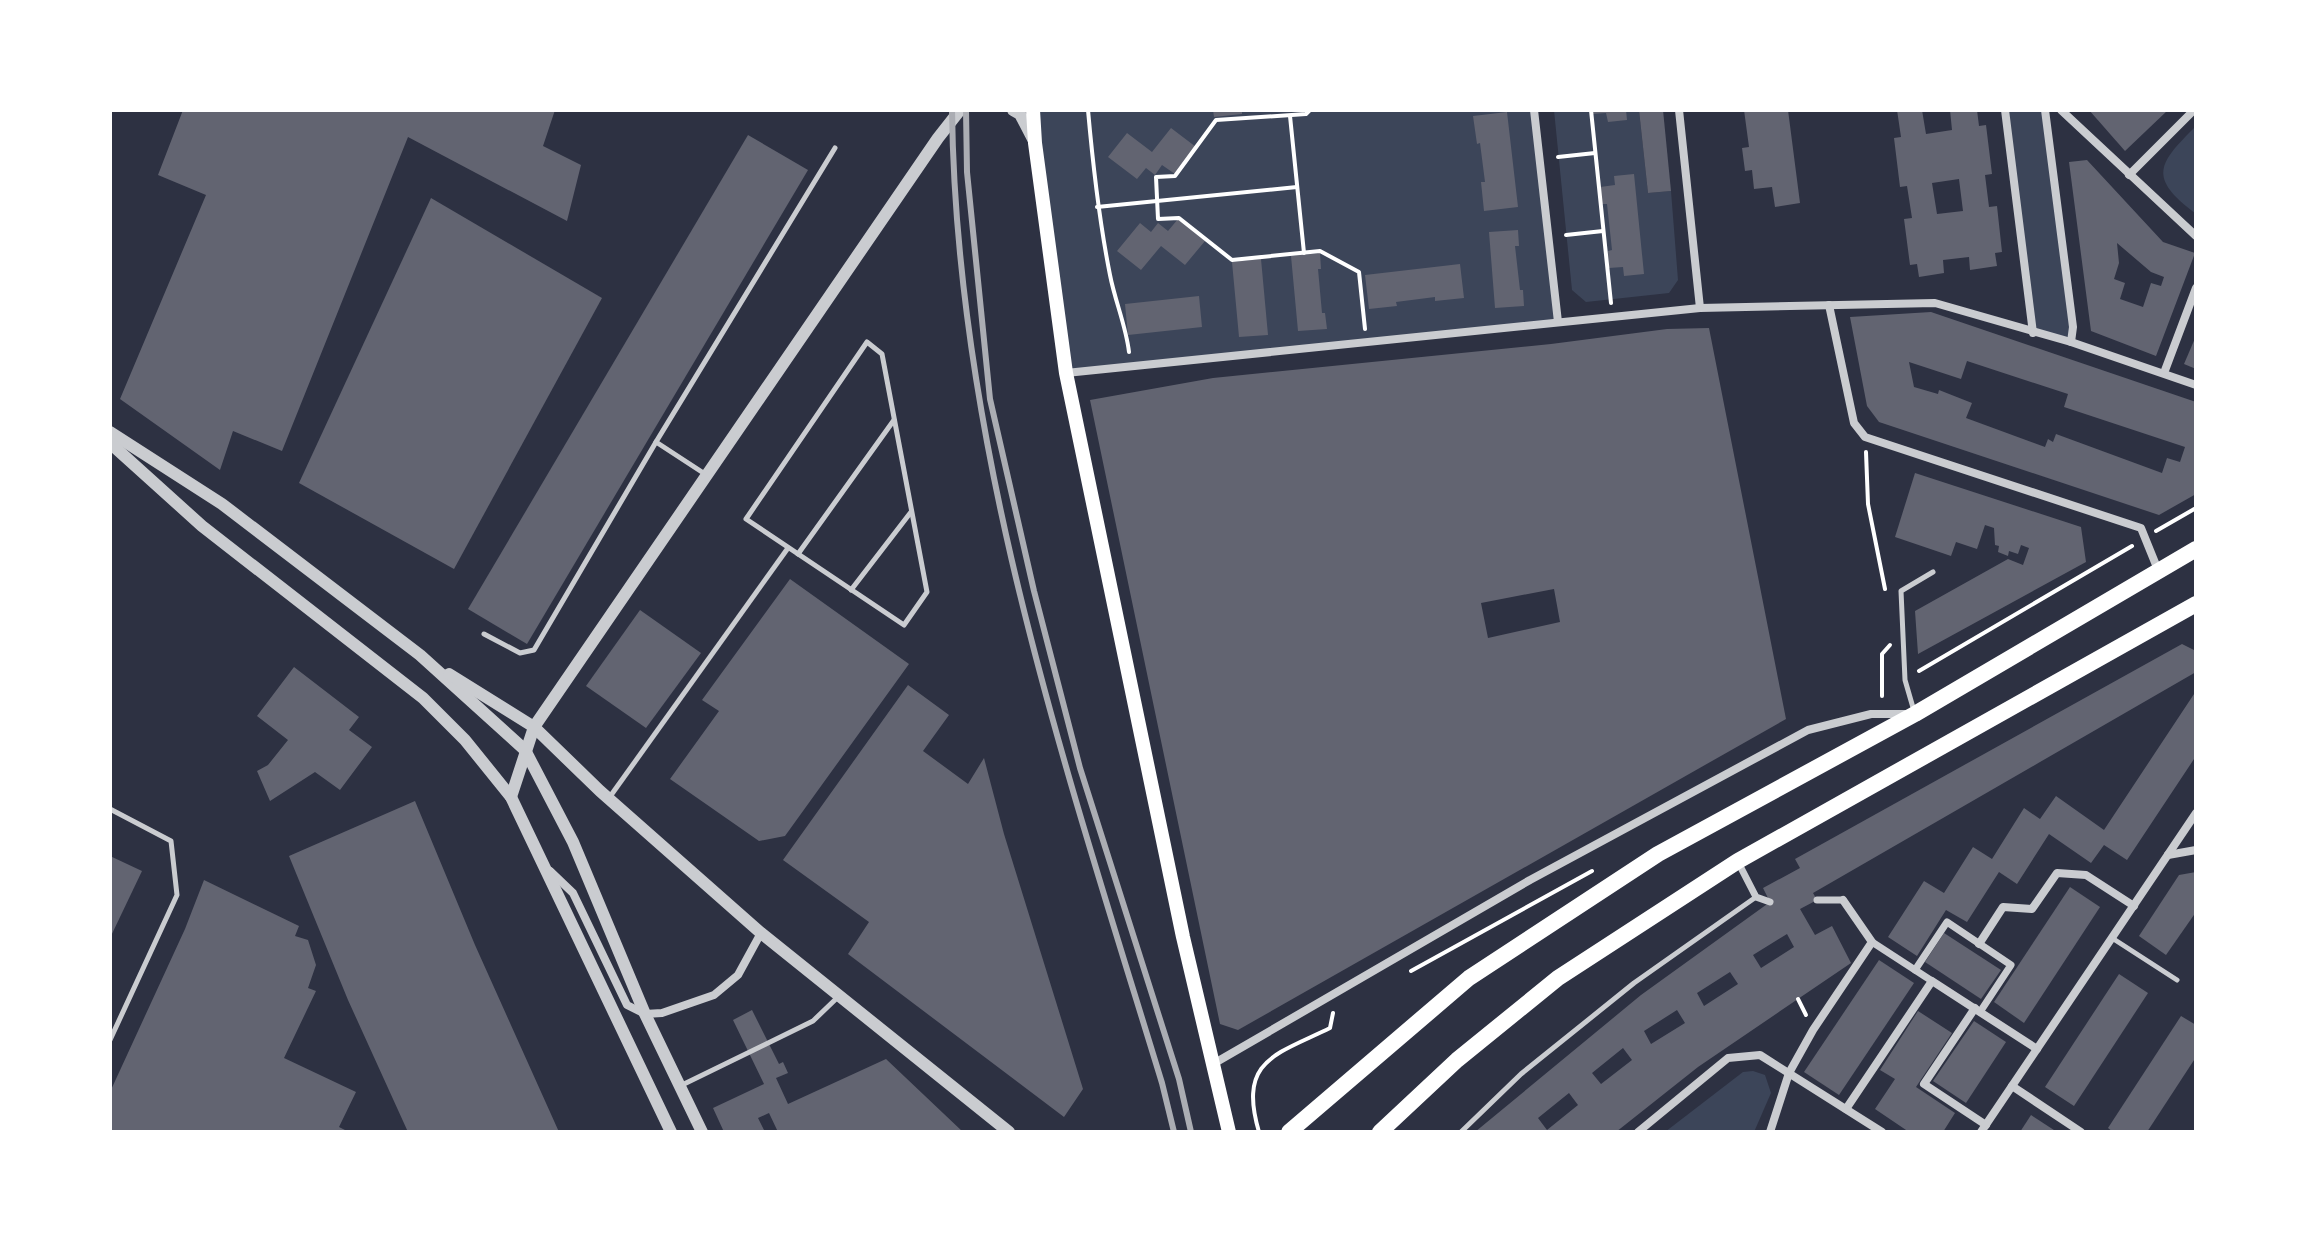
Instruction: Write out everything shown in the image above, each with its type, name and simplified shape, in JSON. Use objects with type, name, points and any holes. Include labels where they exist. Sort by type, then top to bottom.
[{"type":"highway","points":[[1289,1132],[1469,978],[1658,854],[1915,714],[2196,549]]},
{"type":"highway","points":[[1380,1132],[1457,1060],[1558,978],[1738,861],[2196,604]]},
{"type":"main road","points":[[1033,110],[1066,373],[1229,1132]]},
{"type":"street","points":[[511,797],[534,727],[960,110]]},
{"type":"street","points":[[1013,110],[1020,114],[1035,143]]},
{"type":"street","points":[[1534,110],[1558,322]]},
{"type":"street","points":[[1679,110],[1700,308]]},
{"type":"street","points":[[2005,110],[2033,333]]},
{"type":"street","points":[[2045,110],[2073,327],[2071,342]]},
{"type":"street","points":[[2061,110],[2196,236]]},
{"type":"street","points":[[2129,175],[2194,110]]},
{"type":"street","points":[[2164,373],[2196,288]]},
{"type":"street","points":[[1066,373],[1700,308],[1935,303],[2071,342],[2196,385]]},
{"type":"street","points":[[1829,305],[1854,423],[1865,437],[2141,528],[2159,571]]},
{"type":"street","points":[[110,432],[222,504],[420,655],[525,750],[573,842],[645,1014],[702,1132]]},
{"type":"street","points":[[110,443],[202,526],[423,698],[465,740],[511,797],[671,1132]]},
{"type":"street","points":[[420,655],[534,727],[609,799],[761,933],[1009,1132]]},
{"type":"street","points":[[1212,1064],[1530,880],[1808,730],[1871,714],[1915,714]]},
{"type":"street","points":[[1915,970],[1947,922],[2011,965],[1924,1084],[1984,1128],[2196,813]]},
{"type":"street","points":[[2168,855],[2196,850]]},
{"type":"street","points":[[1738,861],[1756,897],[1770,902]]},
{"type":"street","points":[[546,867],[573,893],[627,1005],[645,1014],[662,1013],[714,995],[738,975],[761,933]]},
{"type":"street","points":[[1979,944],[2003,907],[2032,909],[2057,873],[2086,875],[2134,906]]},
{"type":"street","points":[[1817,900],[1843,900],[1872,942],[2037,1049]]},
{"type":"street","points":[[1770,1132],[1789,1073],[1813,1030],[1872,942]]},
{"type":"street","points":[[1846,1109],[1932,981]]},
{"type":"street","points":[[1638,1132],[1728,1058],[1760,1055],[1882,1132]]},
{"type":"street","points":[[2012,1086],[2081,1132]]},
{"type":"lane","points":[[484,634],[520,653],[534,650],[835,148]]},
{"type":"lane","points":[[867,342],[882,354],[894,420],[927,592],[904,625],[746,519],[867,342]]},
{"type":"lane","points":[[798,554],[894,420]]},
{"type":"lane","points":[[656,442],[706,475]]},
{"type":"lane","points":[[851,590],[911,511]]},
{"type":"lane","points":[[609,799],[788,548]]},
{"type":"lane","points":[[1915,714],[1905,680],[1901,591],[1933,572]]},
{"type":"lane","points":[[110,809],[171,841],[177,895],[110,1040]]},
{"type":"lane","points":[[1461,1132],[1521,1074],[1634,983],[1756,897]]},
{"type":"lane","points":[[2112,938],[2177,980]]},
{"type":"lane","points":[[681,1086],[813,1021],[840,995]]},
{"type":"path","points":[[1088,110],[1097,207],[1116,305],[1128,338],[1130,367]]},
{"type":"path","points":[[1310,110],[1306,114],[1290,116],[1216,120],[1175,176],[1156,177],[1158,219],[1179,218],[1232,260],[1320,251],[1359,272],[1367,342]]},
{"type":"path","points":[[1591,110],[1613,317]]},
{"type":"path","points":[[1290,116],[1304,253]]},
{"type":"path","points":[[1558,157],[1595,153]]},
{"type":"path","points":[[1097,207],[1297,187]]},
{"type":"path","points":[[1566,235],[1603,231]]},
{"type":"path","points":[[1865,437],[1868,504],[1887,597]]},
{"type":"path","points":[[1869,699],[1883,696],[1882,654],[1898,635]]},
{"type":"shaded area","points":[[1033,110],[1534,110],[1558,322],[1066,373]]},
{"type":"shaded area","points":[[1554,110],[1639,110],[1648,193],[1671,191],[1678,280],[1669,293],[1586,302],[1572,290]]},
{"type":"shaded area","points":[[2005,110],[2045,110],[2071,342],[2033,333]]},
{"type":"shaded area","points":[[2196,126],[2196,214],[2170,190],[2163,170],[2173,151]]},
{"type":"shaded area","points":[[1743,1072],[1765,1075],[1771,1093],[1754,1132],[1665,1132]]},
{"type":"building","points":[[183,110],[555,110],[543,146],[581,165],[567,221],[408,137],[282,451],[233,431],[220,470],[120,399],[206,195],[158,175]]},
{"type":"building","points":[[1213,110],[1242,110],[1242,114],[1214,117]]},
{"type":"building","points":[[1592,110],[1626,110],[1627,120],[1608,122],[1606,113],[1592,114]]},
{"type":"building","points":[[1639,110],[1663,110],[1671,191],[1648,193]]},
{"type":"building","points":[[1744,110],[1788,110],[1800,203],[1775,207],[1772,187],[1754,189],[1752,170],[1745,171],[1742,148],[1749,147]]},
{"type":"building","points":[[1897,110],[1922,110],[1926,134],[1952,130],[1950,110],[1977,110],[1979,126],[1986,125],[1992,174],[1985,175],[1989,207],[1997,206],[2002,252],[1995,253],[1997,266],[1970,270],[1969,257],[1943,260],[1944,273],[1919,277],[1917,264],[1910,265],[1904,219],[1912,218],[1907,186],[1900,187],[1894,138],[1901,137]],"holes":[[[1959,179],[1963,211],[1937,214],[1932,183]]]},
{"type":"building","points":[[2089,110],[2168,110],[2125,151]]},
{"type":"building","points":[[1507,112],[1518,207],[1484,211],[1481,182],[1485,182],[1473,116]]},
{"type":"building","points":[[1171,128],[1196,147],[1175,174],[1162,165],[1155,175],[1146,168],[1137,179],[1108,157],[1127,133],[1152,152]]},
{"type":"building","points":[[748,135],[808,170],[527,644],[468,609]]},
{"type":"building","points":[[2087,160],[2163,242],[2195,253],[2156,356],[2091,331],[2069,162]],"holes":[[[2117,243],[2151,272],[2164,277],[2161,286],[2151,283],[2143,307],[2120,299],[2125,283],[2114,279],[2119,263]]]},
{"type":"building","points":[[1634,174],[1644,274],[1624,276],[1623,267],[1609,268],[1608,251],[1612,250],[1607,204],[1602,204],[1600,187],[1615,185],[1614,176]]},
{"type":"building","points":[[431,198],[602,298],[454,569],[299,483]]},
{"type":"building","points":[[1178,219],[1205,241],[1185,265],[1161,246],[1141,270],[1117,251],[1140,223],[1151,232],[1158,223],[1168,231]]},
{"type":"building","points":[[1518,230],[1519,246],[1515,246],[1524,306],[1495,308],[1489,232]]},
{"type":"building","points":[[1320,253],[1321,269],[1318,269],[1322,313],[1325,313],[1327,329],[1298,331],[1291,256]]},
{"type":"building","points":[[1261,259],[1268,335],[1239,337],[1232,262]]},
{"type":"building","points":[[1460,264],[1464,298],[1435,301],[1435,297],[1369,309],[1365,275]]},
{"type":"building","points":[[1199,296],[1202,327],[1128,335],[1125,304]]},
{"type":"building","points":[[1931,312],[2196,402],[2196,494],[2159,515],[1879,422],[1867,406],[1850,317]],"holes":[[[1967,361],[2068,394],[2064,407],[2185,447],[2180,462],[2167,458],[2162,473],[2056,434],[2053,442],[2048,439],[2045,447],[1966,418],[1972,403],[1939,390],[1938,394],[1914,387],[1909,362],[1961,379]]]},
{"type":"building","points":[[1709,328],[1786,719],[1238,1030],[1220,1024],[1090,400],[1213,378],[1551,344],[1667,329]],"holes":[[[1554,589],[1560,622],[1488,638],[1481,603]]]},
{"type":"building","points":[[2196,336],[2196,369],[2184,364]]},
{"type":"building","points":[[1915,473],[2081,527],[2086,562],[1918,654],[1915,611],[2008,559],[2023,565],[2029,548],[2021,545],[2018,554],[2009,551],[2008,556],[1998,552],[1994,528],[1985,525],[1977,549],[1956,542],[1951,556],[1895,537]]},
{"type":"building","points":[[790,579],[909,664],[785,836],[759,841],[670,779],[719,711],[702,700]]},
{"type":"building","points":[[640,610],[701,653],[646,728],[586,686]]},
{"type":"building","points":[[2182,644],[2196,651],[2196,672],[1813,893],[1817,900],[1800,909],[1815,935],[1832,926],[1851,963],[1698,1067],[1616,1132],[1475,1132],[1641,995],[1770,902],[1763,888],[1800,868],[1795,859]],"holes":[[[1787,934],[1794,947],[1761,968],[1753,955]],[[1730,972],[1738,984],[1704,1006],[1697,993]],[[1677,1010],[1685,1023],[1651,1044],[1644,1031]],[[1623,1048],[1632,1060],[1601,1084],[1592,1073]],[[1569,1093],[1578,1105],[1547,1130],[1538,1118]]]},
{"type":"building","points":[[294,667],[359,717],[349,730],[372,747],[340,790],[315,772],[270,801],[257,771],[268,765],[288,740],[257,716]]},
{"type":"building","points":[[908,685],[949,715],[923,751],[968,784],[984,758],[1004,834],[1083,1089],[1064,1117],[848,954],[869,922],[783,860]]},
{"type":"building","points":[[2196,691],[2196,756],[2127,860],[2104,845],[2091,863],[2049,834],[2017,884],[1999,872],[1967,922],[1946,910],[1917,956],[1888,937],[1924,881],[1944,893],[1973,847],[1992,859],[2024,808],[2040,819],[2056,796],[2104,830]]},
{"type":"building","points":[[415,801],[475,945],[559,1132],[408,1132],[348,1000],[289,856]]},
{"type":"building","points":[[110,856],[142,871],[110,938]]},
{"type":"building","points":[[2196,872],[2196,912],[2166,955],[2139,936],[2179,875]]},
{"type":"building","points":[[204,880],[299,926],[295,936],[308,940],[316,965],[308,988],[316,991],[284,1058],[356,1092],[339,1127],[349,1132],[110,1132],[110,1092],[185,929]]},
{"type":"building","points":[[2070,887],[2100,907],[2024,1023],[1994,1002]]},
{"type":"building","points":[[1944,933],[2001,970],[1981,999],[1925,962]]},
{"type":"building","points":[[1879,960],[1914,983],[1839,1095],[1804,1072]]},
{"type":"building","points":[[2119,974],[2148,993],[2074,1106],[2045,1087]]},
{"type":"building","points":[[752,1010],[779,1064],[783,1062],[788,1073],[776,1078],[788,1104],[886,1059],[963,1132],[778,1132],[769,1113],[758,1118],[765,1132],[724,1132],[713,1108],[764,1084],[733,1020]]},
{"type":"building","points":[[1918,1011],[1952,1033],[1916,1087],[1955,1113],[1943,1132],[1909,1132],[1875,1109],[1895,1079],[1880,1070]]},
{"type":"building","points":[[2181,1016],[2196,1025],[2196,1057],[2147,1132],[2113,1132],[2108,1128]]},
{"type":"building","points":[[1974,1021],[2006,1042],[1966,1103],[1933,1081]]},
{"type":"building","points":[[2031,1115],[2057,1132],[2020,1132]]},
{"type":"railway","points":[[952,110],[958,235],[973,359],[995,481],[1022,603],[1054,724],[1174,1132]]},
{"type":"railway","points":[[966,110],[967,172],[990,399],[1034,591],[1080,768],[1179,1079],[1191,1132]]}]
